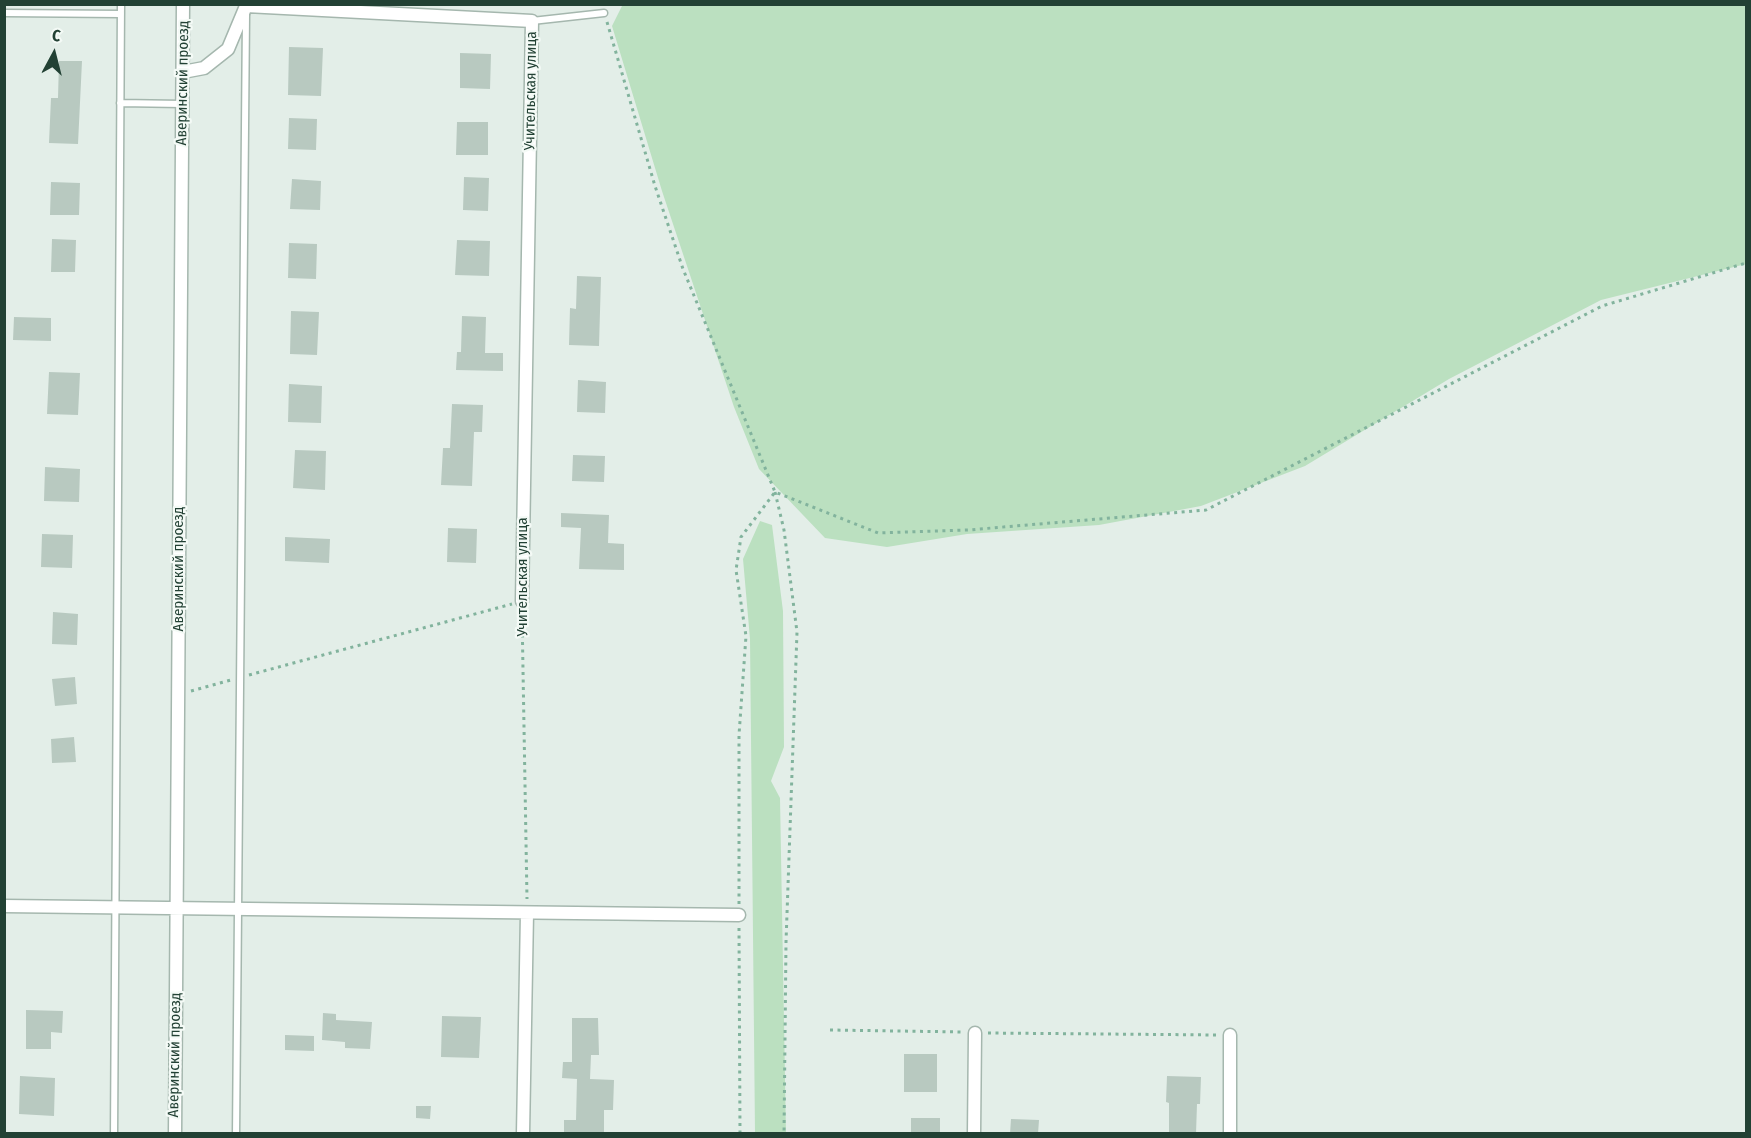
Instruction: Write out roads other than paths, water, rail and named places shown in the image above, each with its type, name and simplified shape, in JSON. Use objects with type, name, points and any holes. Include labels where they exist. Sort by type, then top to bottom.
[{"type":"street","name":"Аверинский проезд","points":[[175,1134],[183,4]]},
{"type":"street","points":[[183,72],[204,68],[228,49],[246,5],[532,21]]},
{"type":"street","name":"Учительская улица","points":[[522,601],[532,21]]},
{"type":"street","points":[[4,906],[177,910],[739,915]]},
{"type":"street","points":[[523,1134],[527,913]]},
{"type":"street","points":[[974,1134],[975,1033]]},
{"type":"street","points":[[1230,1035],[1230,1134]]},
{"type":"lane","points":[[114,1134],[121,4]]},
{"type":"lane","points":[[236,1134],[246,5]]},
{"type":"lane","points":[[4,13],[121,14]]},
{"type":"lane","points":[[532,21],[604,13]]},
{"type":"lane","points":[[120,103],[182,104]]}]
